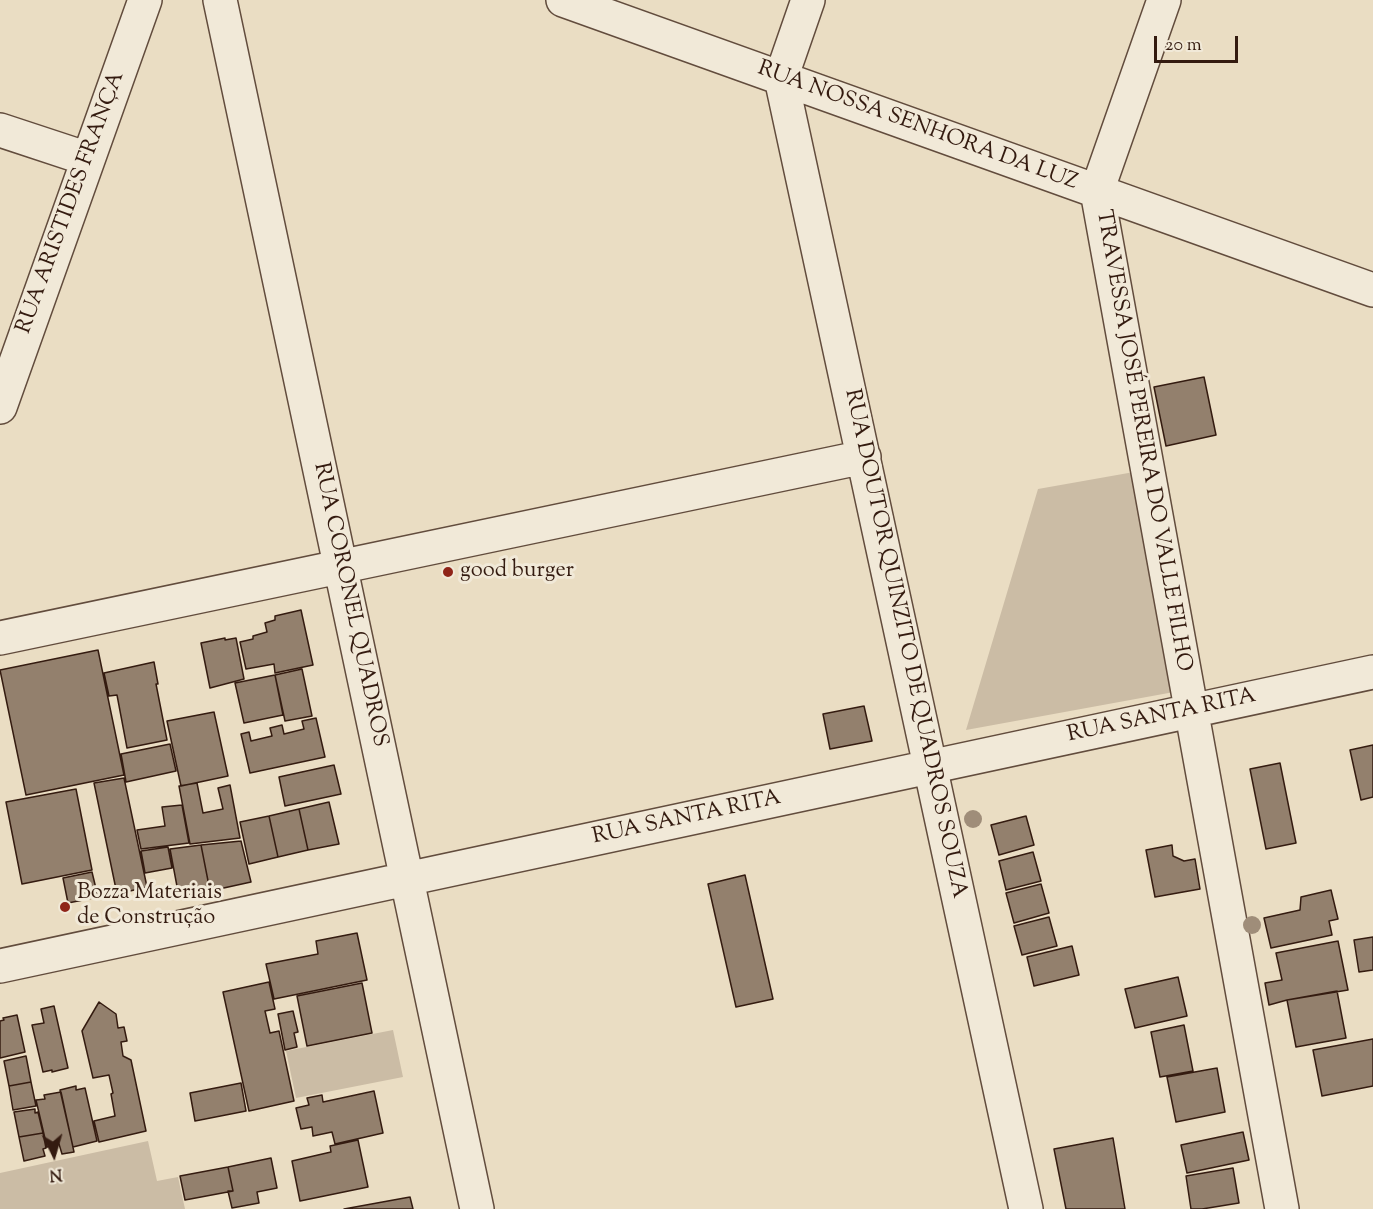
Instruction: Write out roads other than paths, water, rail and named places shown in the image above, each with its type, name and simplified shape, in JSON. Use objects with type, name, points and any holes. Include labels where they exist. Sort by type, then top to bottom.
[{"type":"street","name":"RUA ARISTIDES FRANÇA","points":[[0,407],[145,0]]},
{"type":"street","name":"RUA CORONEL QUADROS","points":[[220,0],[477,1209]]},
{"type":"street","name":"RUA NOSSA SENHORA DA LUZ","points":[[563,0],[1373,290]]},
{"type":"street","points":[[782,78],[808,0]]},
{"type":"street","name":"TRAVESSA JOSÉ PEREIRA DO VALLE FILHO","points":[[1164,0],[1097,192],[1282,1209]]},
{"type":"street","name":"RUA DOUTOR QUINZITO DE QUADROS SOUZA","points":[[782,78],[1026,1209]]},
{"type":"street","points":[[0,129],[88,159]]},
{"type":"street","points":[[0,638],[864,458]]},
{"type":"street","name":"RUA SANTA RITA","points":[[0,966],[1373,672]]},
{"type":"place","name":"good burger","points":[[448,572]]},
{"type":"place","name":"Bozza Materiais de Construção","points":[[65,907]]}]
